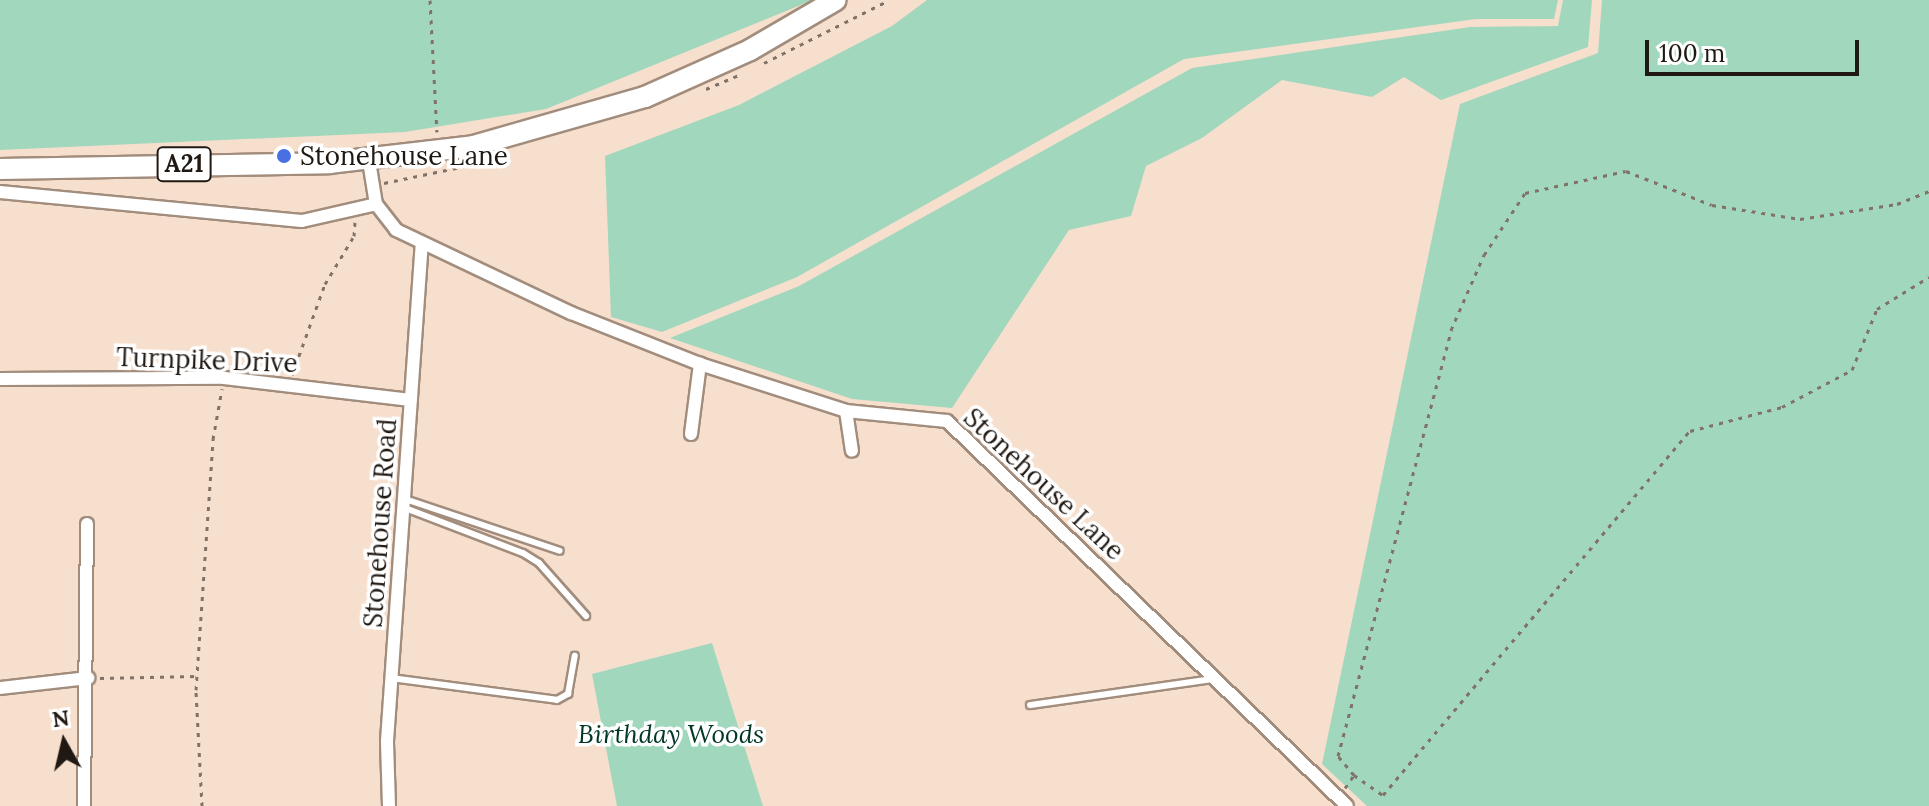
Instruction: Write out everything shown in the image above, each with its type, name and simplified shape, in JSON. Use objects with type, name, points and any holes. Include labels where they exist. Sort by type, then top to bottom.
[{"type":"highway","name":"A21","points":[[0,169],[369,161],[486,144],[596,114],[727,62],[836,0]]},
{"type":"street","points":[[0,192],[302,221],[356,212],[376,204],[369,161]]},
{"type":"street","name":"Stonehouse Lane","points":[[376,204],[388,224],[422,243],[571,313],[700,364],[846,411],[947,421],[1343,802]]},
{"type":"street","name":"Stonehouse Road","points":[[389,806],[391,678],[422,243]]},
{"type":"street","points":[[691,434],[700,364]]},
{"type":"street","name":"Turnpike Drive","points":[[0,379],[224,378],[289,383],[411,400]]},
{"type":"street","points":[[846,411],[852,451]]},
{"type":"street","points":[[84,806],[88,678],[87,524]]},
{"type":"street","points":[[0,688],[88,678]]},
{"type":"lane","points":[[402,502],[560,551]]},
{"type":"lane","points":[[402,502],[523,553],[539,563],[586,616]]},
{"type":"lane","points":[[391,678],[557,700],[568,694],[575,656]]},
{"type":"lane","points":[[1030,705],[1215,679]]},
{"type":"path","points":[[430,0],[437,135]]},
{"type":"path","points":[[1929,191],[1897,204],[1800,219],[1712,205],[1626,171],[1525,193],[1484,255],[1451,330],[1338,756],[1354,775],[1383,795],[1690,431],[1782,407],[1852,370],[1877,309],[1929,277]]},
{"type":"path","points":[[289,383],[325,284],[354,236],[356,212]]},
{"type":"path","points":[[202,806],[197,676],[213,439],[224,378]]},
{"type":"path","points":[[88,678],[197,676]]},
{"type":"path","points":[[1343,802],[1354,775]]},
{"type":"green space","points":[[0,0],[813,0],[546,109],[405,132],[0,150]]},
{"type":"green space","points":[[927,0],[1558,0],[1554,19],[1476,19],[1184,59],[797,277],[662,332],[611,317],[605,156],[739,105],[892,26]]},
{"type":"green space","points":[[1563,0],[1592,0],[1588,47],[1441,100],[1404,77],[1372,97],[1282,80],[1202,138],[1146,166],[1131,216],[1069,230],[952,408],[852,399],[670,338],[799,286],[1192,68],[1470,27],[1558,26]]},
{"type":"green space","points":[[1602,0],[1929,0],[1929,806],[1367,806],[1322,764],[1460,104],[1598,53]]},
{"type":"green space","name":"Birthday Woods","points":[[712,643],[763,806],[617,806],[592,674]]},
{"type":"place","name":"Stonehouse Lane","points":[[284,156]]}]
